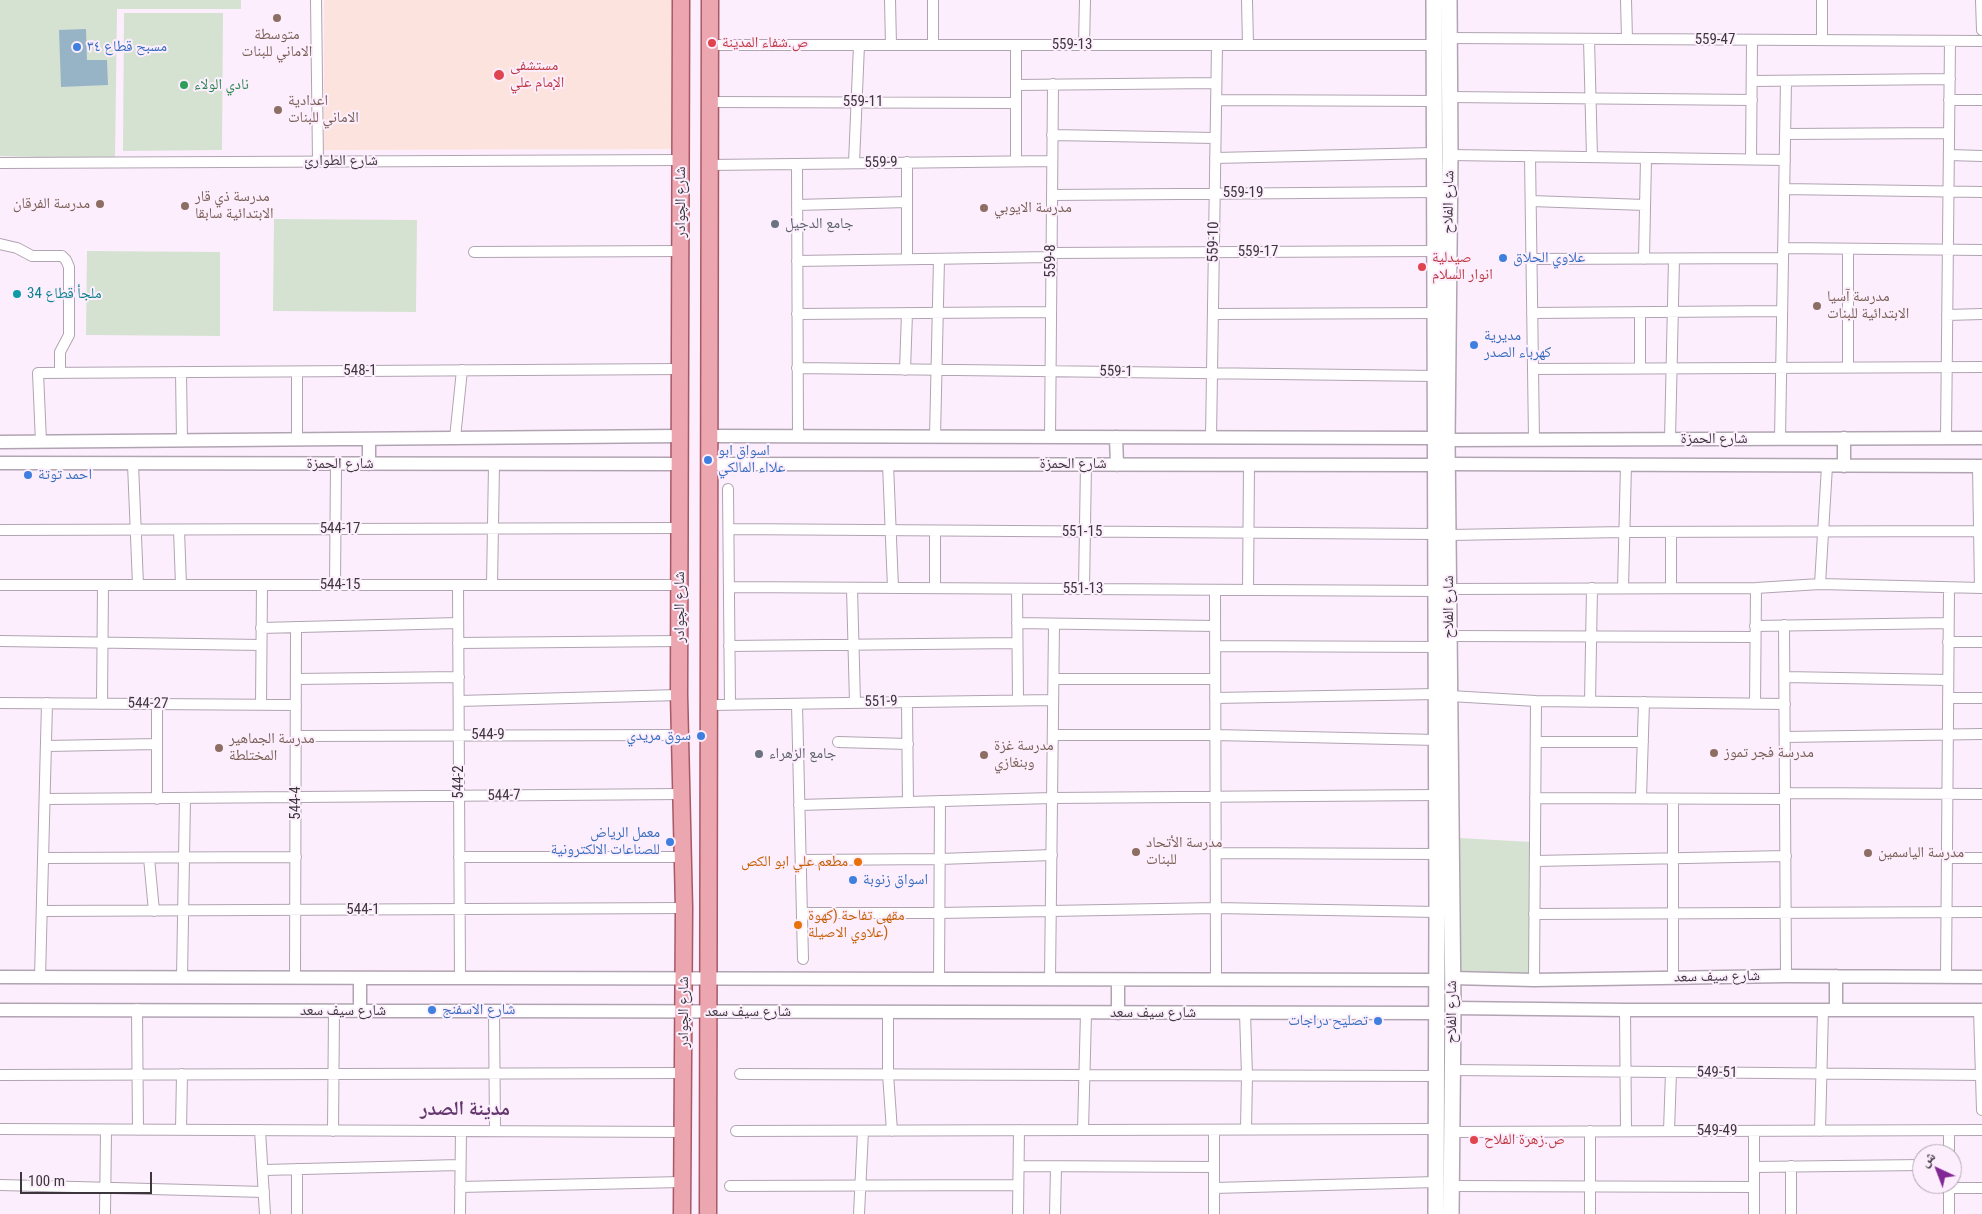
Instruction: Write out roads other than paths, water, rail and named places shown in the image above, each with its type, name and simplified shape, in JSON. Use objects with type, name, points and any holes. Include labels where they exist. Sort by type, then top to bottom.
[{"type":"main road","name":"شارع الچوادر","points":[[681,0],[681,464],[679,528],[684,908],[682,1214]]},
{"type":"main road","name":"شارع الچوادر","points":[[708,1214],[710,0]]},
{"type":"main road","name":"شارع الفلاح","points":[[1434,0],[1435,376],[1441,439]]},
{"type":"main road","name":"شارع الفلاح","points":[[1436,1214],[1436,1182],[1452,1070],[1453,1008],[1443,695],[1436,647],[1442,590],[1441,439],[1450,155],[1449,0]]},
{"type":"main road","points":[[681,232],[709,233]]},
{"type":"main road","name":"شارع الفلاح","points":[[1442,590],[1449,636],[1437,740],[1436,1076],[1452,1186],[1451,1214]]},
{"type":"street","points":[[316,0],[318,162]]},
{"type":"street","points":[[890,0],[891,45]]},
{"type":"street","points":[[933,0],[933,46]]},
{"type":"street","points":[[1084,45],[1085,0]]},
{"type":"street","points":[[1247,0],[1248,46]]},
{"type":"street","points":[[1626,0],[1627,39]]},
{"type":"street","points":[[1822,0],[1822,40]]},
{"type":"street","points":[[1981,0],[1982,30]]},
{"type":"street","name":"559-47","points":[[1448,38],[1982,41]]},
{"type":"street","points":[[1589,39],[1592,157]]},
{"type":"street","points":[[1751,159],[1752,40]]},
{"type":"street","points":[[1946,438],[1950,41]]},
{"type":"street","name":"559-13","points":[[710,45],[1434,46]]},
{"type":"street","points":[[854,163],[859,45]]},
{"type":"street","points":[[1016,46],[1016,161]]},
{"type":"street","name":"559-10","points":[[1211,438],[1216,46]]},
{"type":"street","points":[[1752,81],[1950,79]]},
{"type":"street","points":[[1780,439],[1786,80]]},
{"type":"street","points":[[1016,84],[1216,83]]},
{"type":"street","name":"559-8","points":[[1050,437],[1053,84]]},
{"type":"street","points":[[1449,97],[1752,100]]},
{"type":"street","points":[[1216,100],[1434,100]]},
{"type":"street","points":[[1950,100],[1982,100]]},
{"type":"street","name":"559-11","points":[[710,102],[1016,103]]},
{"type":"street","points":[[1785,134],[1949,133]]},
{"type":"street","points":[[1052,135],[1215,138]]},
{"type":"street","points":[[1215,158],[1433,153]]},
{"type":"street","points":[[1450,155],[1785,160]]},
{"type":"street","points":[[1949,155],[1982,156]]},
{"type":"street","points":[[1530,156],[1534,439]]},
{"type":"street","points":[[1644,259],[1646,158]]},
{"type":"street","name":"شارع الطوارئ","points":[[0,163],[681,160]]},
{"type":"street","name":"559-9","points":[[710,165],[1052,161]]},
{"type":"street","points":[[907,162],[908,260]]},
{"type":"street","points":[[797,164],[798,436]]},
{"type":"street","points":[[1784,190],[1982,192]]},
{"type":"street","name":"559-19","points":[[1052,195],[1434,192]]},
{"type":"street","points":[[1531,201],[1645,205]]},
{"type":"street","points":[[797,205],[907,202]]},
{"type":"street","points":[[0,244],[17,248],[32,256],[62,256],[66,260],[69,267],[69,335],[60,352],[60,373]]},
{"type":"street","points":[[1532,260],[1674,259],[1848,249],[1982,250]]},
{"type":"street","points":[[1848,249],[1848,367]]},
{"type":"street","points":[[474,252],[681,251]]},
{"type":"street","name":"559-17","points":[[797,261],[1214,252],[1435,252]]},
{"type":"street","points":[[935,437],[939,259]]},
{"type":"street","points":[[1670,439],[1674,259]]},
{"type":"street","points":[[1532,313],[1782,311]]},
{"type":"street","points":[[797,314],[1051,312]]},
{"type":"street","points":[[1640,312],[1640,368]]},
{"type":"street","points":[[905,370],[906,313]]},
{"type":"street","points":[[1213,314],[1435,313]]},
{"type":"street","points":[[1947,315],[1982,314]]},
{"type":"street","points":[[1533,369],[1982,367]]},
{"type":"street","name":"559-1","points":[[797,368],[1435,376]]},
{"type":"street","name":"548-1","points":[[41,442],[38,374],[681,369]]},
{"type":"street","points":[[455,438],[462,370]]},
{"type":"street","points":[[181,372],[182,441]]},
{"type":"street","points":[[296,440],[297,372]]},
{"type":"street","name":"شارع الحمزة","points":[[0,442],[680,436]]},
{"type":"street","name":"شارع الحمزة","points":[[709,436],[1441,439],[1982,438]]},
{"type":"street","points":[[1116,437],[1117,465]]},
{"type":"street","points":[[1844,438],[1844,466]]},
{"type":"street","points":[[369,439],[369,464]]},
{"type":"street","name":"شارع الحمزة","points":[[0,463],[681,464]]},
{"type":"street","points":[[133,464],[138,585]]},
{"type":"street","points":[[335,585],[336,464]]},
{"type":"street","name":"شارع الحمزة","points":[[710,464],[1980,466]]},
{"type":"street","points":[[888,464],[893,588]]},
{"type":"street","points":[[1084,589],[1086,464]]},
{"type":"street","points":[[1248,590],[1249,464]]},
{"type":"street","points":[[492,585],[494,465]]},
{"type":"street","points":[[1623,588],[1626,465]]},
{"type":"street","points":[[1820,584],[1827,466]]},
{"type":"street","points":[[1980,466],[1981,588]]},
{"type":"street","points":[[728,489],[730,704]]},
{"type":"street","name":"544-17","points":[[0,530],[679,528]]},
{"type":"street","name":"551-15","points":[[728,529],[1442,534],[1981,531]]},
{"type":"street","points":[[179,530],[181,585]]},
{"type":"street","points":[[934,531],[935,588]]},
{"type":"street","points":[[1671,532],[1671,588]]},
{"type":"street","name":"551-13","points":[[729,587],[1442,590],[1756,588],[1820,584],[1981,588]]},
{"type":"street","name":"544-15","points":[[0,585],[680,585]]},
{"type":"street","points":[[102,704],[103,585]]},
{"type":"street","points":[[261,705],[262,585]]},
{"type":"street","name":"544-2","points":[[458,585],[460,978]]},
{"type":"street","points":[[852,588],[855,703]]},
{"type":"street","points":[[1590,702],[1592,588]]},
{"type":"street","points":[[1755,704],[1754,637],[1756,588]]},
{"type":"street","points":[[1946,977],[1949,588]]},
{"type":"street","points":[[1017,589],[1018,700]]},
{"type":"street","points":[[1214,590],[1216,980]]},
{"type":"street","points":[[261,628],[458,623]]},
{"type":"street","points":[[1017,623],[1215,626]]},
{"type":"street","points":[[1755,626],[1948,623]]},
{"type":"street","points":[[1050,979],[1054,624]]},
{"type":"street","points":[[1784,625],[1786,976]]},
{"type":"street","name":"544-4","points":[[295,978],[296,627]]},
{"type":"street","points":[[1449,636],[1754,637]]},
{"type":"street","points":[[458,643],[680,640]]},
{"type":"street","points":[[0,641],[261,645]]},
{"type":"street","points":[[1948,642],[1982,642]]},
{"type":"street","points":[[729,646],[1017,643]]},
{"type":"street","points":[[1215,646],[1436,647]]},
{"type":"street","points":[[296,679],[459,677]]},
{"type":"street","points":[[1785,677],[1948,680]]},
{"type":"street","points":[[1054,680],[1215,679]]},
{"type":"street","points":[[459,701],[680,695]]},
{"type":"street","points":[[1215,698],[1443,695],[1536,701],[1785,704]]},
{"type":"street","points":[[1948,698],[1982,698]]},
{"type":"street","name":"551-9","points":[[708,705],[1053,700]]},
{"type":"street","points":[[1534,980],[1536,701]]},
{"type":"street","points":[[907,702],[908,802]]},
{"type":"street","points":[[1641,798],[1644,702]]},
{"type":"street","name":"544-27","points":[[0,703],[296,706]]},
{"type":"street","points":[[40,978],[47,703]]},
{"type":"street","points":[[157,704],[157,799]]},
{"type":"street","points":[[797,704],[803,959]]},
{"type":"street","points":[[1785,736],[1982,734]]},
{"type":"street","name":"544-9","points":[[296,736],[681,735]]},
{"type":"street","points":[[1053,735],[1215,735],[1437,740]]},
{"type":"street","points":[[838,742],[908,744]]},
{"type":"street","points":[[1536,742],[1643,742]]},
{"type":"street","points":[[46,746],[157,744]]},
{"type":"street","name":"544-7","points":[[45,799],[682,794]]},
{"type":"street","points":[[1535,798],[1982,794]]},
{"type":"street","points":[[799,805],[1052,798],[1437,795]]},
{"type":"street","points":[[182,978],[185,798]]},
{"type":"street","points":[[1673,798],[1673,978]]},
{"type":"street","points":[[939,979],[940,801]]},
{"type":"street","points":[[1216,853],[1437,854]]},
{"type":"street","points":[[801,860],[1052,856]]},
{"type":"street","points":[[1535,860],[1786,856]]},
{"type":"street","points":[[43,858],[296,857]]},
{"type":"street","points":[[459,857],[683,857]]},
{"type":"street","points":[[150,858],[154,911]]},
{"type":"street","points":[[1947,858],[1982,858]]},
{"type":"street","name":"544-1","points":[[42,912],[684,908]]},
{"type":"street","points":[[802,913],[1051,912],[1216,908],[1437,912]]},
{"type":"street","points":[[1534,914],[1982,912]]},
{"type":"street","name":"شارع سيف سعد","points":[[1452,978],[1534,980],[1786,976],[1982,977]]},
{"type":"street","points":[[1820,1131],[1822,1074],[1836,976]]},
{"type":"street","points":[[0,978],[1436,980]]},
{"type":"street","points":[[360,978],[360,1011]]},
{"type":"street","points":[[1118,980],[1118,1013]]},
{"type":"street","points":[[1453,1008],[1980,1010],[1982,1110]]},
{"type":"street","name":"شارع سيف سعد","points":[[0,1010],[1436,1013]]},
{"type":"street","points":[[137,1010],[136,1075],[138,1130]]},
{"type":"street","points":[[1625,1010],[1626,1131]]},
{"type":"street","points":[[333,1131],[334,1011]]},
{"type":"street","points":[[494,1011],[495,1131]]},
{"type":"street","points":[[888,1012],[888,1074],[892,1131]]},
{"type":"street","points":[[1083,1130],[1086,1012]]},
{"type":"street","points":[[1245,1013],[1246,1129]]},
{"type":"street","name":"549-51","points":[[1452,1070],[1981,1075]]},
{"type":"street","points":[[1669,1131],[1671,1072]]},
{"type":"street","points":[[0,1075],[684,1073]]},
{"type":"street","points":[[181,1130],[182,1074]]},
{"type":"street","points":[[740,1074],[1436,1076]]},
{"type":"street","points":[[0,1129],[683,1132]]},
{"type":"street","name":"549-49","points":[[736,1131],[1246,1129],[1590,1131],[1982,1130]]},
{"type":"street","points":[[105,1214],[106,1130]]},
{"type":"street","points":[[260,1130],[264,1170],[265,1214]]},
{"type":"street","points":[[1018,1214],[1019,1130]]},
{"type":"street","points":[[1214,1130],[1214,1214]]},
{"type":"street","points":[[1949,1130],[1949,1144]]},
{"type":"street","points":[[460,1214],[459,1165],[461,1131]]},
{"type":"street","points":[[859,1214],[863,1131]]},
{"type":"street","points":[[1590,1131],[1590,1214]]},
{"type":"street","points":[[1754,1131],[1754,1214]]},
{"type":"street","points":[[264,1170],[459,1165]]},
{"type":"street","points":[[1754,1167],[1912,1165]]},
{"type":"street","points":[[1019,1166],[1214,1167]]},
{"type":"street","points":[[1790,1214],[1791,1166]]},
{"type":"street","points":[[1055,1214],[1056,1167]]},
{"type":"street","points":[[297,1169],[297,1214]]},
{"type":"street","points":[[460,1187],[682,1182]]},
{"type":"street","points":[[1214,1188],[1436,1182]]},
{"type":"street","points":[[0,1185],[264,1192]]},
{"type":"street","points":[[730,1186],[1018,1185]]},
{"type":"street","points":[[1452,1186],[1754,1187]]},
{"type":"street","points":[[1962,1187],[1982,1188]]},
{"type":"street","points":[[1949,1194],[1949,1214]]},
{"type":"water","points":[[86,29],[87,60],[107,60],[108,85],[61,87],[59,30]]},
{"type":"place","name":"متوسطة الاماني للبنات","points":[[277,18]]},
{"type":"place","name":"ص.شفاء المدينة","points":[[712,43]]},
{"type":"place","name":"مسبح قطاع ٣٤","points":[[77,47]]},
{"type":"place","name":"مستشفى الإمام علي","points":[[499,75]]},
{"type":"place","name":"نادي الولاء","points":[[184,85]]},
{"type":"place","name":"اعدادية الاماني للبنات","points":[[278,110]]},
{"type":"place","name":"مدرسة الفرقان","points":[[100,204]]},
{"type":"place","name":"مدرسة ذي قار الابتدائية سابقا","points":[[185,206]]},
{"type":"place","name":"مدرسة الايوبي","points":[[984,208]]},
{"type":"place","name":"جامع الدجيل","points":[[775,224]]},
{"type":"place","name":"علاوي الحلاق","points":[[1503,258]]},
{"type":"place","name":"صيدلية انوار السلام","points":[[1422,267]]},
{"type":"place","name":"ملجأ قطاع 34","points":[[17,294]]},
{"type":"place","name":"مدرسة آسيا الابتدائية للبنات","points":[[1817,306]]},
{"type":"place","name":"مديرية كهرباء الصدر","points":[[1474,345]]},
{"type":"place","name":"اسواق ابو علااء المالكي","points":[[708,460]]},
{"type":"place","name":"احمد توتة","points":[[28,475]]},
{"type":"place","name":"سوق مريدي","points":[[701,736]]},
{"type":"place","name":"مدرسة الجماهير المختلطة","points":[[219,748]]},
{"type":"place","name":"مدرسة فجر تموز","points":[[1714,753]]},
{"type":"place","name":"جامع الزهراء","points":[[759,754]]},
{"type":"place","name":"مدرسة غزة وبنغازي","points":[[984,755]]},
{"type":"place","name":"معمل الرياض للصناعات الالكترونية","points":[[670,842]]},
{"type":"place","name":"مدرسة الأتحاد للبنات","points":[[1136,852]]},
{"type":"place","name":"مدرسة الياسمين","points":[[1868,853]]},
{"type":"place","name":"مطعم علي ابو الكص","points":[[858,862]]},
{"type":"place","name":"اسواق زنوبة","points":[[853,880]]},
{"type":"place","name":"مقهى تفاحة (كهوة علاوي الاصيلة)","points":[[798,925]]},
{"type":"place","name":"شارع الاسفنج","points":[[432,1010]]},
{"type":"place","name":"تصليح دراجات","points":[[1378,1021]]},
{"type":"place","name":"ص.زهرة الفلاح","points":[[1474,1140]]},
{"type":"district","name":"مدينة الصدر","points":[[465,1110]]}]
